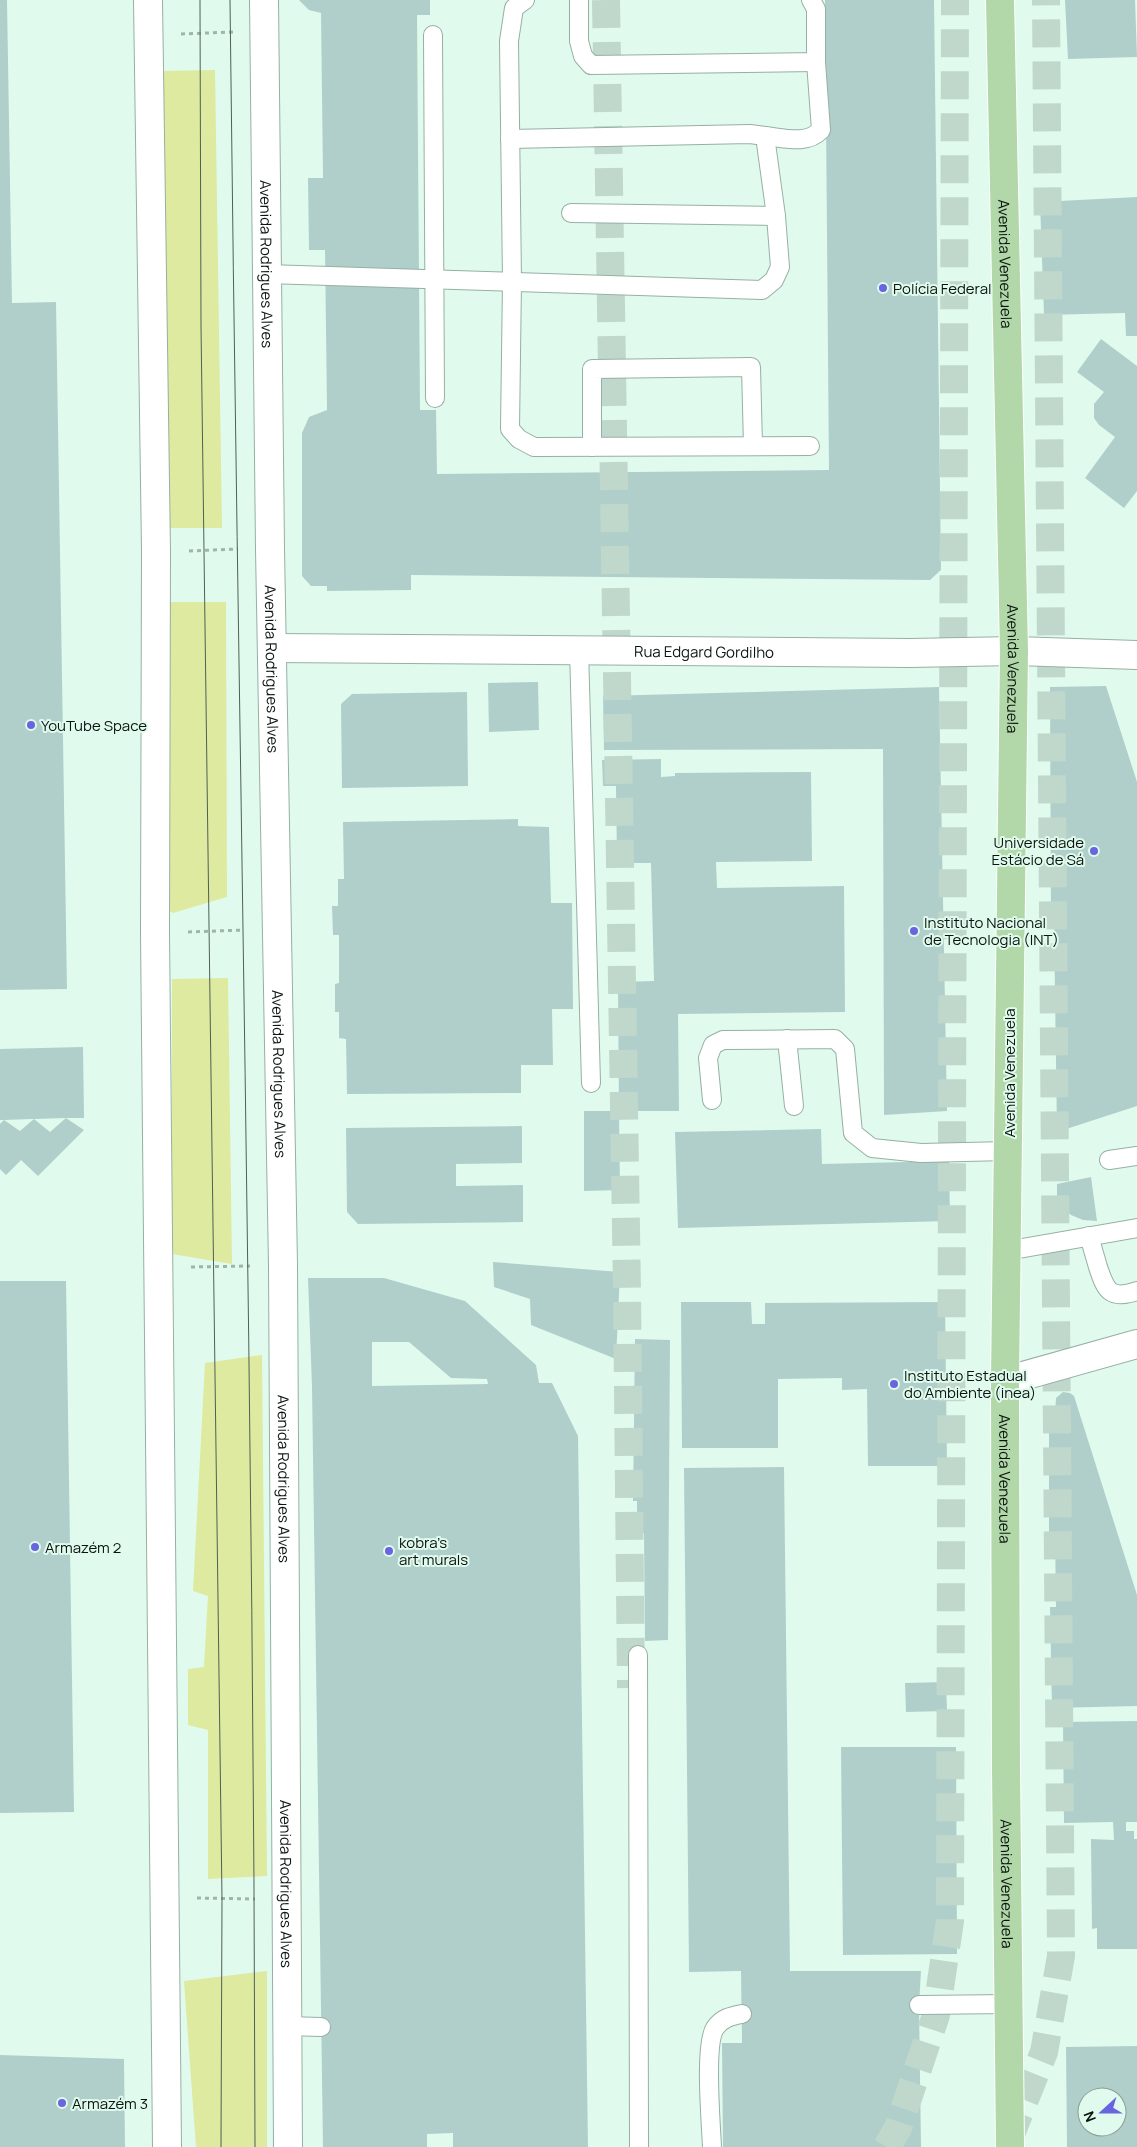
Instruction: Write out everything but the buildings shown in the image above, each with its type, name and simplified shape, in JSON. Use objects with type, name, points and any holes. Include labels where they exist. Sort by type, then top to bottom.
[{"type":"main road","name":"Avenida Venezuela","points":[[1000,0],[1014,651],[1005,1381],[1006,1769],[1010,2004],[1010,2147]]},
{"type":"street","points":[[148,0],[156,551],[155,933],[167,2147]]},
{"type":"street","name":"Avenida Rodrigues Alves","points":[[264,0],[270,548],[283,1265],[285,1895],[288,2147]]},
{"type":"street","name":"Rua Edgard Gordilho","points":[[272,648],[910,653],[1014,651],[1137,656]]},
{"type":"street","points":[[1005,1381],[1137,1344]]},
{"type":"lane","points":[[525,0],[514,8],[509,41],[512,281],[510,429],[519,439],[534,447],[810,446]]},
{"type":"lane","points":[[579,0],[579,41],[583,56],[591,65],[816,62]]},
{"type":"lane","points":[[510,139],[740,134],[805,139],[816,135],[821,130],[816,62],[816,9],[811,0]]},
{"type":"lane","points":[[433,34],[435,398]]},
{"type":"lane","points":[[267,274],[762,290],[774,280],[780,267],[766,136]]},
{"type":"lane","points":[[571,213],[776,216]]},
{"type":"lane","points":[[592,447],[592,369],[751,367],[753,446]]},
{"type":"lane","points":[[579,649],[591,1083]]},
{"type":"lane","points":[[787,1039],[794,1106]]},
{"type":"lane","points":[[712,1100],[708,1058],[713,1045],[723,1040],[836,1039],[845,1050],[853,1133],[872,1148],[921,1153],[1008,1151]]},
{"type":"lane","points":[[1109,1160],[1137,1156]]},
{"type":"lane","points":[[1006,1251],[1137,1228]]},
{"type":"lane","points":[[1089,1236],[1105,1288],[1112,1294],[1124,1295],[1137,1291]]},
{"type":"lane","points":[[638,1655],[639,2147]]},
{"type":"lane","points":[[919,2005],[1010,2004]]},
{"type":"lane","points":[[712,2147],[710,2052],[715,2028],[727,2017],[742,2014]]},
{"type":"lane","points":[[287,2026],[321,2027]]},
{"type":"path","points":[[148,36],[264,31]]},
{"type":"path","points":[[156,551],[270,548]]},
{"type":"path","points":[[155,933],[277,930]]},
{"type":"path","points":[[158,1269],[283,1265]]},
{"type":"path","points":[[164,1898],[254,1899],[285,1895]]},
{"type":"green space","points":[[215,70],[222,528],[169,528],[161,71]]},
{"type":"green space","points":[[165,602],[226,602],[227,897],[173,913],[158,903]]},
{"type":"green space","points":[[228,978],[232,1264],[172,1254],[172,979]]},
{"type":"green space","points":[[262,1355],[267,1876],[208,1879],[208,1730],[188,1725],[188,1669],[204,1667],[208,1596],[193,1591],[205,1363]]},
{"type":"green space","points":[[267,1971],[267,2147],[196,2147],[184,1981]]},
{"type":"tunnel","points":[[606,0],[627,1291],[631,1688]]},
{"type":"tunnel","points":[[887,2147],[898,2128],[936,2015],[950,1921],[955,0]]},
{"type":"tunnel","points":[[1009,2139],[1044,2052],[1061,1956],[1046,0]]},
{"type":"tram line","points":[[200,0],[201,326],[222,1899],[221,2147]]},
{"type":"tram line","points":[[230,0],[249,1342],[255,2147]]},
{"type":"place","name":"Polícia Federal","points":[[883,288]]},
{"type":"place","name":"YouTube Space","points":[[31,725]]},
{"type":"place","name":"Universidade Estácio de Sá","points":[[1094,851]]},
{"type":"place","name":"Instituto Nacional de Tecnologia (INT)","points":[[914,931]]},
{"type":"place","name":"Instituto Estadual do Ambiente (inea)","points":[[894,1384]]},
{"type":"place","name":"Armazém 2","points":[[35,1547]]},
{"type":"place","name":"kobra’s art murals","points":[[389,1551]]},
{"type":"place","name":"Armazém 3","points":[[62,2103]]}]
